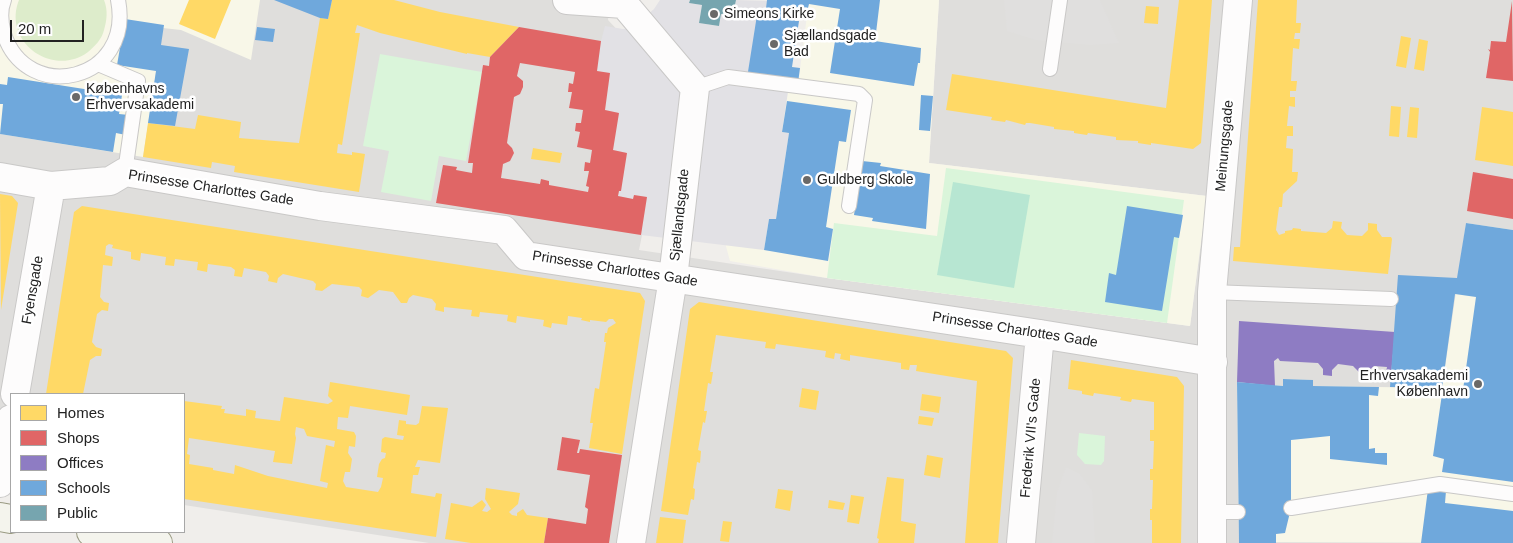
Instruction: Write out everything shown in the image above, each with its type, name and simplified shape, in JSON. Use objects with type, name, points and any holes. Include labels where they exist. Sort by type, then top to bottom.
[{"type":"street","points":[[567,0],[624,2],[695,88]]},
{"type":"street","name":"Meinungsgade","points":[[1212,543],[1226,512],[1213,362],[1212,292],[1238,0]]},
{"type":"street","name":"Sjællandsgade","points":[[631,543],[673,278],[695,88]]},
{"type":"street","name":"Prinsesse Charlottes Gade","points":[[0,177],[51,186],[110,181],[124,172],[320,206],[504,230],[526,256],[1213,362]]},
{"type":"street","name":"Fyensgade","points":[[16,393],[51,186]]},
{"type":"street","name":"Frederik VII's Gade","points":[[1021,543],[1040,334]]},
{"type":"street","points":[[0,483],[10,424]]},
{"type":"street","points":[[97,533],[158,543]]},
{"type":"lane","points":[[4,0],[2,25],[8,45],[21,61],[38,72],[59,76],[79,74],[98,64],[111,50],[119,33],[121,15],[118,0]]},
{"type":"lane","points":[[1050,69],[1060,0]]},
{"type":"lane","points":[[98,64],[138,81],[124,172]]},
{"type":"lane","points":[[695,88],[728,77],[859,94],[865,100],[849,206]]},
{"type":"lane","points":[[1212,292],[1391,299]]},
{"type":"lane","points":[[1291,508],[1440,484],[1513,494]]},
{"type":"shaded area","points":[[0,0],[610,0],[608,20],[623,36],[650,196],[639,250],[827,278],[1190,326],[1207,196],[929,163],[939,0],[1513,0],[1513,543],[429,543],[185,505],[185,393],[10,393],[0,476]]},
{"type":"shaded area","name":"Københavns Erhvervsakademi","points":[[0,0],[260,0],[251,60],[181,30],[163,28],[143,157],[0,134]]},
{"type":"shaded area","points":[[660,0],[690,0],[689,3],[702,5],[699,23],[719,26],[721,14],[725,15],[728,9],[734,10],[736,0],[767,1],[765,16],[789,85],[782,132],[789,133],[776,219],[769,219],[764,250],[641,235],[647,197],[634,195],[633,199],[618,196],[619,191],[621,191],[627,153],[613,150],[619,113],[605,110],[610,74],[597,71],[601,41],[605,26],[623,29],[632,28],[654,9]]},
{"type":"shaded area","points":[[809,0],[939,0],[929,163],[1207,196],[1190,326],[827,278],[730,261],[712,195],[747,78],[798,85]]},
{"type":"shaded area","points":[[1004,0],[1100,0],[1119,43],[1091,45],[1036,40],[1007,31]]},
{"type":"shaded area","name":"Erhvervsakademi København","points":[[1466,223],[1513,230],[1513,543],[1239,542],[1237,382],[1283,386],[1283,379],[1313,380],[1313,386],[1442,388]]},
{"type":"shaded area","points":[[1066,467],[1080,474],[1092,490],[1095,543],[1052,543],[1057,492]]},
{"type":"green space","points":[[19,0],[104,0],[107,15],[103,33],[91,50],[74,59],[60,61],[46,58],[34,52],[24,42],[18,30],[16,15]]},
{"type":"green space","points":[[380,54],[482,72],[466,161],[439,156],[431,201],[381,192],[389,151],[363,146]]},
{"type":"green space","points":[[946,168],[1184,200],[1167,323],[827,278],[834,223],[937,236]]},
{"type":"green space","points":[[953,182],[1030,195],[1014,288],[937,275]]},
{"type":"green space","points":[[1079,433],[1105,436],[1104,461],[1101,465],[1085,464],[1077,455]]},
{"type":"building: Homes","points":[[189,0],[231,0],[215,39],[179,24]]},
{"type":"building: Homes","points":[[332,0],[394,0],[440,12],[519,27],[490,57],[467,54],[380,33],[357,25],[355,33],[360,33],[342,145],[338,144],[337,153],[352,155],[352,152],[365,154],[359,192],[234,172],[235,166],[212,162],[211,168],[143,157],[148,123],[195,129],[198,115],[241,122],[239,138],[299,143],[320,18],[328,19]]},
{"type":"building: Homes","points":[[1179,0],[1212,0],[1201,143],[1193,149],[1151,143],[1151,145],[1138,143],[1138,141],[1116,140],[1116,137],[1074,133],[1074,131],[1054,129],[1054,127],[1030,123],[1025,125],[1006,120],[1005,122],[991,120],[992,117],[946,110],[952,74],[1166,108]]},
{"type":"building: Homes","points":[[1258,0],[1297,0],[1296,23],[1301,23],[1300,33],[1295,33],[1294,39],[1300,39],[1299,49],[1293,48],[1291,81],[1297,81],[1296,91],[1290,91],[1290,97],[1295,97],[1295,107],[1289,106],[1287,126],[1293,126],[1293,136],[1287,136],[1286,148],[1293,149],[1292,172],[1298,172],[1297,181],[1283,194],[1276,230],[1279,235],[1293,228],[1301,229],[1301,231],[1326,233],[1332,228],[1333,221],[1342,222],[1341,228],[1347,235],[1362,236],[1368,230],[1368,223],[1377,224],[1377,230],[1382,237],[1391,237],[1392,239],[1388,274],[1233,261],[1234,247],[1240,247]]},
{"type":"building: Homes","points":[[1146,6],[1159,7],[1158,24],[1144,23]]},
{"type":"building: Homes","points":[[1401,36],[1411,38],[1406,68],[1396,66]]},
{"type":"building: Homes","points":[[1419,39],[1428,41],[1424,71],[1414,69]]},
{"type":"building: Homes","points":[[1391,106],[1401,107],[1399,137],[1389,136]]},
{"type":"building: Homes","points":[[1410,107],[1419,108],[1417,138],[1407,137]]},
{"type":"building: Homes","points":[[1482,107],[1513,112],[1513,166],[1475,160]]},
{"type":"building: Homes","points":[[533,148],[562,153],[560,163],[531,159]]},
{"type":"building: Homes","points":[[0,194],[12,196],[18,203],[1,310]]},
{"type":"building: Homes","points":[[82,206],[640,293],[645,301],[622,454],[589,448],[593,423],[590,423],[595,388],[599,389],[606,342],[604,342],[605,333],[607,333],[608,328],[616,323],[613,319],[609,319],[606,322],[590,320],[590,322],[581,320],[582,318],[568,316],[567,325],[552,323],[551,328],[543,326],[544,320],[517,316],[516,323],[507,321],[508,315],[480,312],[479,317],[471,316],[472,310],[444,307],[444,312],[435,310],[436,304],[432,299],[413,295],[407,303],[401,303],[393,292],[379,290],[368,298],[361,296],[362,290],[359,287],[332,284],[322,291],[315,290],[316,284],[313,281],[283,274],[278,278],[277,283],[268,281],[269,276],[266,272],[244,268],[242,277],[234,276],[235,270],[231,267],[208,264],[207,272],[197,270],[198,262],[175,259],[174,266],[165,265],[166,257],[141,253],[140,261],[131,259],[131,252],[112,248],[113,245],[109,244],[106,246],[105,255],[113,257],[112,266],[103,265],[100,297],[104,302],[109,303],[108,311],[102,310],[97,314],[92,342],[96,347],[102,349],[101,356],[96,356],[90,360],[83,393],[46,393],[74,212]]},
{"type":"building: Homes","points":[[699,302],[1006,351],[1013,358],[998,543],[965,543],[977,381],[916,371],[917,365],[910,365],[909,370],[901,369],[901,363],[850,355],[850,361],[840,359],[841,354],[835,353],[834,359],[825,357],[826,351],[776,344],[775,349],[765,348],[766,342],[716,335],[710,372],[713,372],[711,384],[708,383],[704,411],[707,411],[698,450],[701,451],[700,463],[697,462],[693,488],[695,489],[694,500],[691,499],[688,515],[661,511],[690,309]]},
{"type":"building: Homes","points":[[1071,360],[1177,377],[1184,386],[1181,543],[1152,543],[1150,509],[1152,509],[1153,480],[1150,480],[1150,469],[1153,469],[1154,441],[1150,441],[1150,430],[1154,430],[1154,402],[1132,399],[1131,402],[1120,400],[1121,397],[1094,393],[1093,396],[1082,394],[1082,391],[1068,389]]},
{"type":"building: Homes","points":[[330,382],[410,395],[407,415],[350,406],[348,418],[338,417],[337,429],[354,432],[356,436],[355,447],[349,446],[348,453],[352,459],[350,472],[345,472],[343,481],[346,487],[378,492],[383,478],[377,477],[379,464],[385,458],[386,453],[381,452],[382,439],[385,437],[403,440],[404,436],[397,435],[399,420],[406,421],[406,424],[416,425],[419,423],[422,406],[448,408],[440,463],[418,460],[415,467],[420,467],[418,475],[413,475],[411,493],[435,497],[436,493],[442,494],[436,537],[185,499],[185,401],[222,406],[221,409],[225,409],[224,413],[246,416],[246,409],[256,411],[255,418],[280,421],[284,397],[328,404],[333,401],[328,396]],"holes":[[[296,427],[304,429],[307,436],[335,441],[334,447],[326,445],[320,481],[328,483],[327,488],[268,476],[235,465],[234,474],[213,470],[213,468],[189,464],[190,455],[187,454],[189,438],[275,451],[273,462],[292,464]]]},
{"type":"building: Homes","points":[[802,388],[819,391],[816,410],[799,407]]},
{"type":"building: Homes","points":[[922,394],[941,397],[939,413],[920,410]]},
{"type":"building: Homes","points":[[919,416],[934,418],[932,426],[918,424]]},
{"type":"building: Homes","points":[[927,455],[943,458],[940,478],[924,475]]},
{"type":"building: Homes","points":[[887,477],[904,479],[901,521],[916,524],[914,543],[878,543],[879,539],[877,538]]},
{"type":"building: Homes","points":[[486,488],[520,493],[518,504],[509,512],[512,515],[517,516],[517,513],[523,509],[527,515],[548,518],[544,543],[471,543],[445,539],[451,503],[472,507],[482,500],[486,505],[482,511],[487,512],[491,509],[485,499]]},
{"type":"building: Homes","points":[[778,489],[793,491],[790,511],[775,508]]},
{"type":"building: Homes","points":[[851,495],[864,497],[859,524],[847,522]]},
{"type":"building: Homes","points":[[829,500],[845,503],[843,510],[828,508]]},
{"type":"building: Homes","points":[[660,517],[686,520],[683,543],[656,543]]},
{"type":"building: Homes","points":[[723,521],[732,522],[729,542],[720,541]]},
{"type":"building: Shops","points":[[1512,1],[1513,81],[1486,78],[1490,52],[1488,49],[1490,50],[1491,41],[1506,42]]},
{"type":"building: Shops","points":[[519,27],[601,41],[597,71],[610,73],[605,110],[619,113],[613,150],[627,153],[621,191],[619,191],[618,196],[633,199],[634,195],[647,197],[641,235],[436,203],[443,165],[457,167],[456,170],[472,173],[473,163],[468,163],[483,65],[489,66],[490,57]],"holes":[[[520,63],[575,72],[573,84],[569,83],[568,92],[572,92],[569,108],[583,110],[581,123],[576,123],[575,131],[580,132],[577,147],[592,150],[590,163],[585,162],[584,171],[589,171],[586,186],[589,187],[588,192],[549,185],[549,181],[541,179],[540,184],[501,178],[503,164],[510,161],[514,153],[507,143],[514,97],[520,94],[523,87],[523,81],[517,76]]]},
{"type":"building: Shops","points":[[1473,172],[1513,179],[1513,219],[1467,211]]},
{"type":"building: Shops","points":[[562,437],[580,440],[577,453],[579,453],[580,449],[622,455],[609,543],[544,543],[548,518],[586,524],[588,509],[585,507],[590,475],[557,470]]},
{"type":"building: Offices","points":[[1239,321],[1395,332],[1391,375],[1386,372],[1387,367],[1374,366],[1367,372],[1366,377],[1359,377],[1359,372],[1353,366],[1338,364],[1332,370],[1332,376],[1323,375],[1323,369],[1318,363],[1280,361],[1278,358],[1274,361],[1275,386],[1237,382]]},
{"type":"building: Schools","points":[[274,0],[332,0],[328,19],[320,18]]},
{"type":"building: Schools","points":[[767,0],[880,0],[875,41],[921,48],[920,63],[918,63],[914,86],[830,73],[840,9],[809,4],[808,8],[797,7],[795,21],[799,21],[792,67],[800,68],[798,83],[747,78],[757,15],[765,16]]},
{"type":"building: Schools","points":[[125,19],[164,25],[161,45],[189,49],[175,126],[148,123],[156,71],[117,65]]},
{"type":"building: Schools","points":[[257,27],[275,29],[273,42],[255,40]]},
{"type":"building: Schools","points":[[8,77],[122,95],[119,114],[129,115],[126,135],[116,133],[113,152],[0,134],[3,104],[0,104],[0,84],[7,85]]},
{"type":"building: Schools","points":[[921,95],[933,96],[930,131],[919,130]]},
{"type":"building: Schools","name":"Guldberg Skole","points":[[787,101],[851,110],[846,142],[839,141],[826,227],[833,229],[828,261],[764,250],[769,219],[776,219],[789,133],[782,132]]},
{"type":"building: Schools","name":"Guldberg Skole","points":[[862,161],[881,163],[880,166],[930,174],[926,229],[872,221],[873,218],[854,215]]},
{"type":"building: Schools","points":[[1127,206],[1183,215],[1179,238],[1174,237],[1162,311],[1105,302],[1109,273],[1116,275]]},
{"type":"building: Schools","points":[[1466,223],[1513,230],[1513,482],[1442,472],[1444,459],[1433,456],[1442,394],[1462,397],[1476,297],[1455,294],[1442,388],[1390,387],[1398,275],[1457,278]]},
{"type":"building: Schools","points":[[1283,379],[1313,380],[1313,386],[1379,387],[1378,396],[1369,395],[1369,449],[1375,448],[1375,453],[1387,453],[1387,465],[1330,459],[1330,436],[1291,440],[1291,508],[1285,533],[1276,534],[1276,543],[1239,543],[1237,382],[1283,386]]},
{"type":"building: Schools","points":[[1428,489],[1446,491],[1445,503],[1513,511],[1513,543],[1421,543]]},
{"type":"building: Public","name":"Simeons Kirke","points":[[690,0],[736,0],[734,10],[728,9],[725,15],[721,14],[719,26],[699,23],[702,5],[689,3]]},
{"type":"place","name":"Simeons Kirke","points":[[714,14]]},
{"type":"place","name":"Sjællandsgade Bad","points":[[774,44]]},
{"type":"place","name":"Københavns Erhvervsakademi","points":[[76,97]]},
{"type":"place","name":"Guldberg Skole","points":[[807,180]]},
{"type":"place","name":"Erhvervsakademi København","points":[[1478,384]]}]
